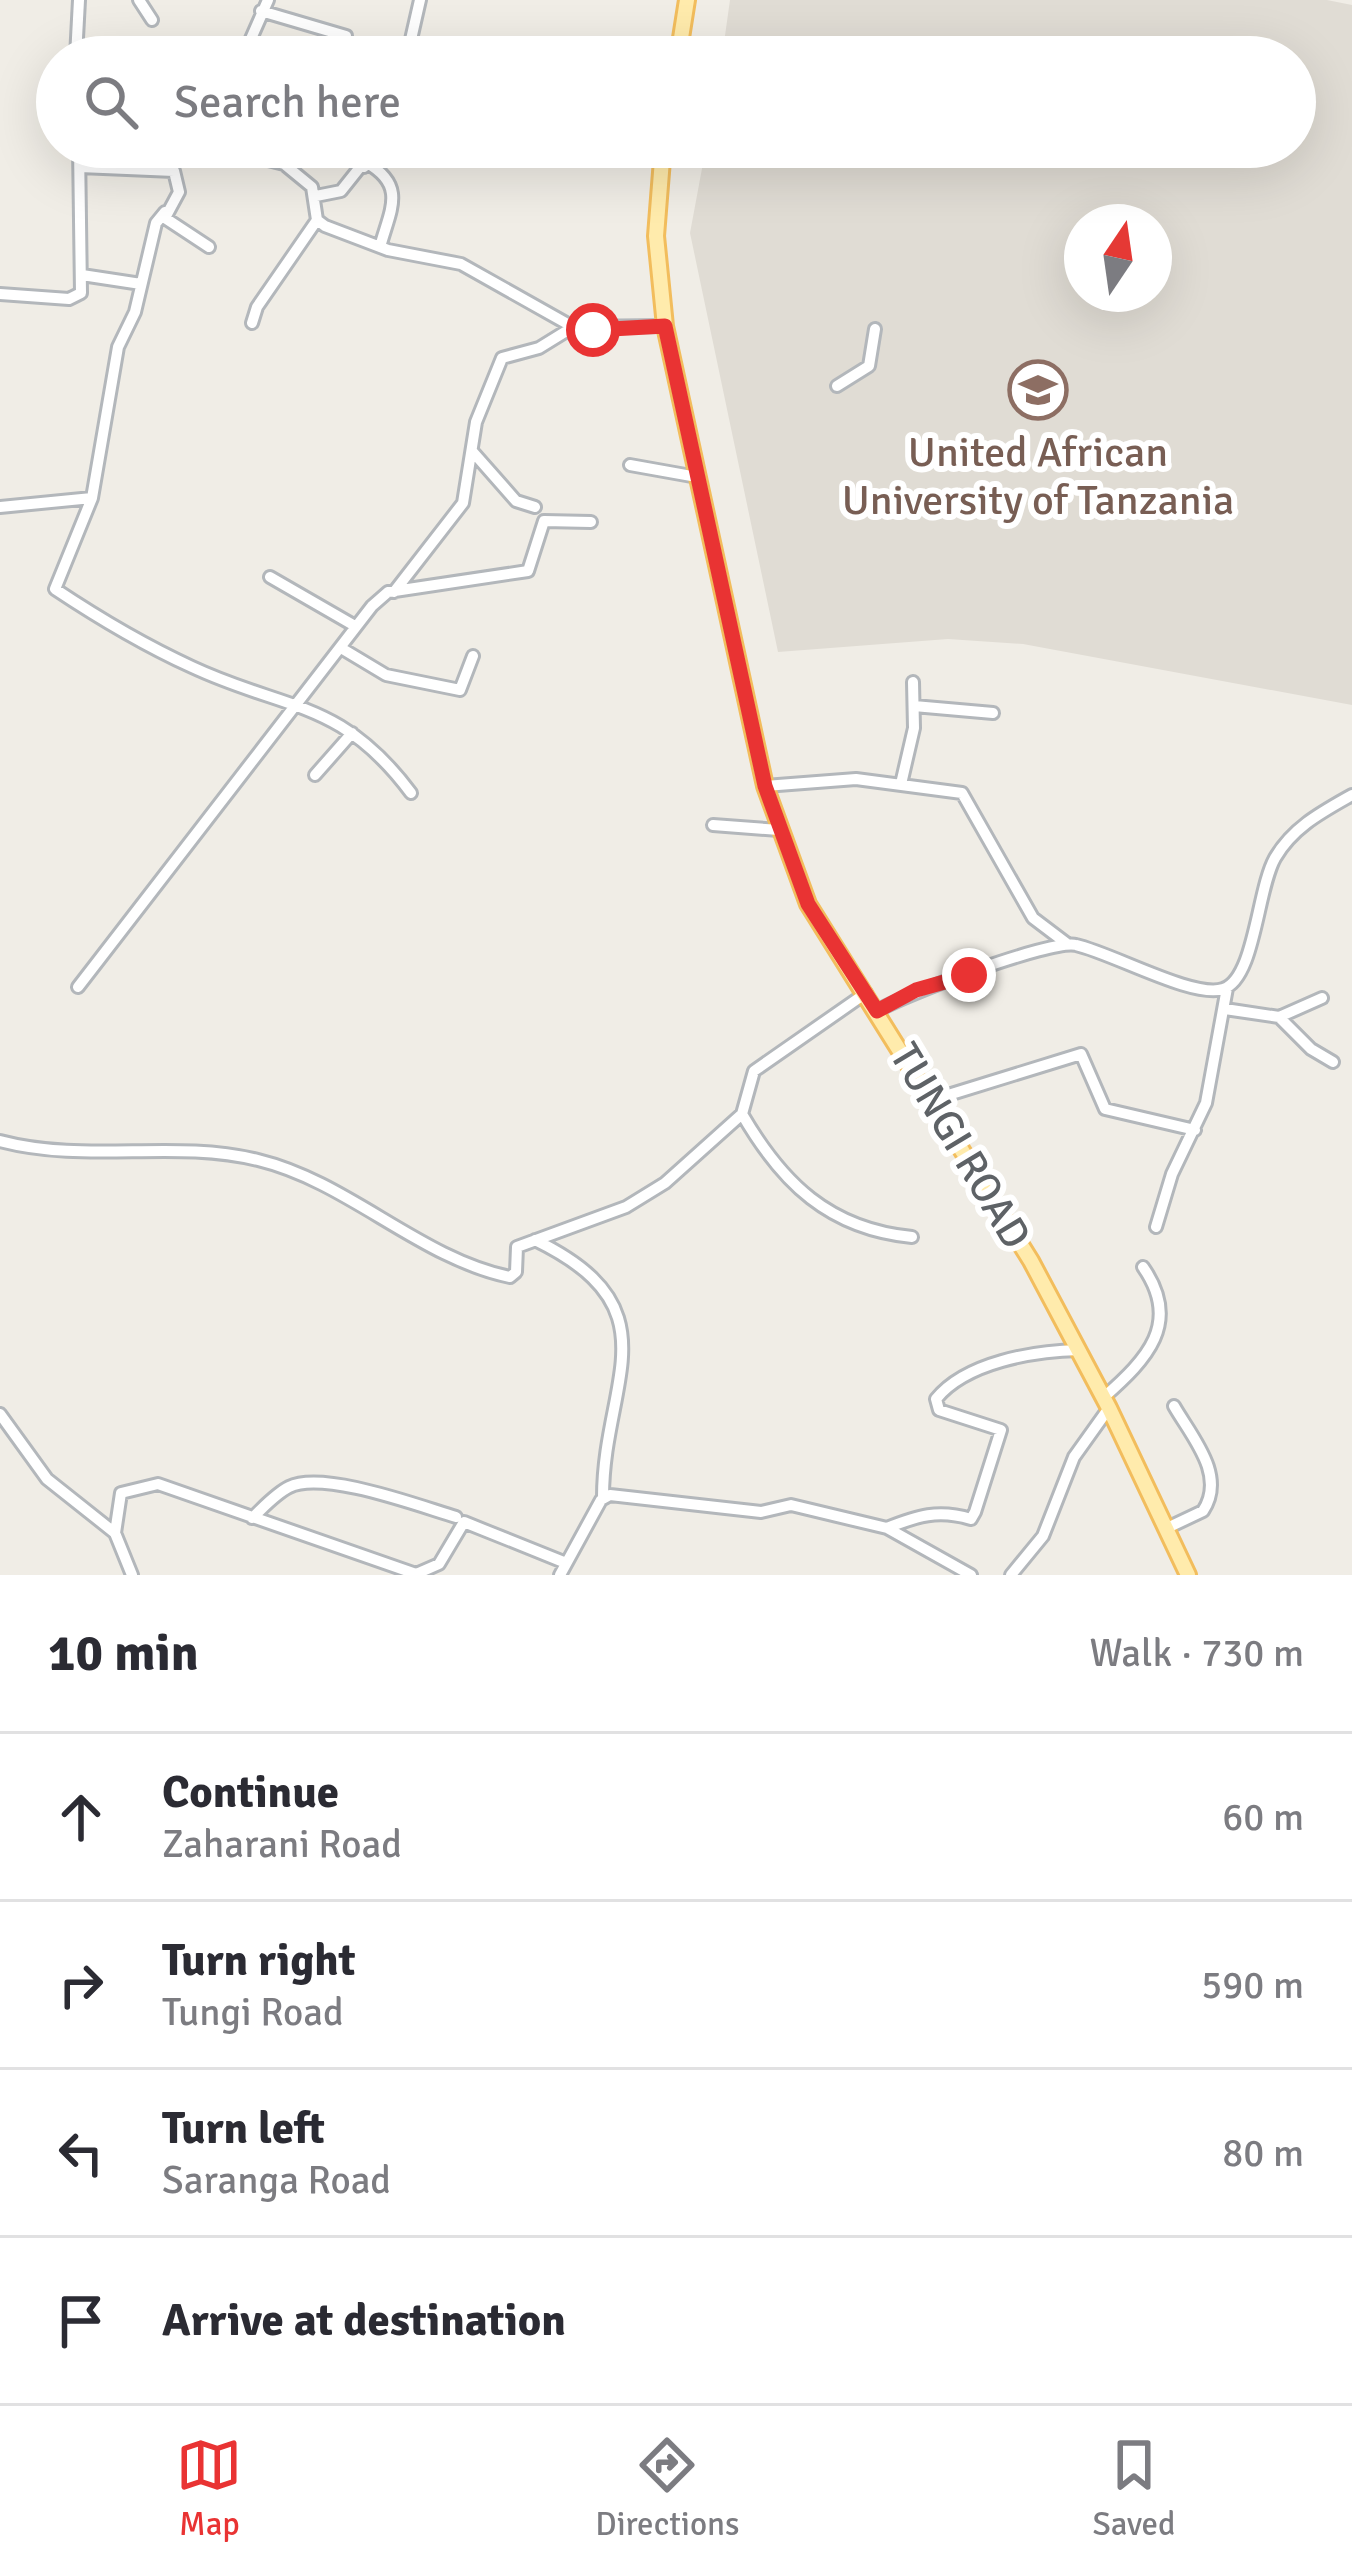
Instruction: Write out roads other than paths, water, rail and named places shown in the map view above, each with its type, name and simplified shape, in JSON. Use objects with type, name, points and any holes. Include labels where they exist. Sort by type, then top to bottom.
[{"type":"main road","points":[[681,36],[687,0]]},
{"type":"main road","name":"TUNGI ROAD","points":[[661,168],[656,236],[665,326],[765,786],[779,830],[808,904],[932,1100],[1079,1350],[1188,1575]]},
{"type":"street","points":[[77,36],[79,0]]},
{"type":"street","points":[[139,0],[152,20]]},
{"type":"street","points":[[412,36],[420,0]]},
{"type":"street","points":[[255,36],[264,6],[346,36]]},
{"type":"street","points":[[0,295],[72,298],[81,293],[80,168]]},
{"type":"street","points":[[125,168],[170,169],[180,185],[156,221],[141,284],[118,347],[92,498],[56,589],[188,666],[300,704],[375,746],[411,793]]},
{"type":"street","points":[[252,323],[257,307],[317,220],[316,196],[290,168]]},
{"type":"street","points":[[316,196],[341,190],[363,168]]},
{"type":"street","points":[[373,168],[387,174],[392,188],[380,247]]},
{"type":"street","points":[[165,212],[166,219],[209,247]]},
{"type":"street","points":[[317,220],[380,247],[461,264],[573,327],[665,326]]},
{"type":"street","points":[[82,275],[141,284]]},
{"type":"street","points":[[394,592],[463,503],[470,448],[502,358],[538,348],[573,327]]},
{"type":"street","points":[[837,386],[861,376],[869,366],[875,329]]},
{"type":"street","points":[[470,448],[517,501],[536,507]]},
{"type":"street","points":[[629,465],[697,477]]},
{"type":"street","points":[[0,507],[92,498]]},
{"type":"street","points":[[79,987],[300,704],[355,626],[388,592],[528,571],[544,520],[591,522]]},
{"type":"street","points":[[270,577],[355,626]]},
{"type":"street","points":[[341,648],[386,675],[460,690],[473,656]]},
{"type":"street","points":[[901,784],[914,706],[913,682]]},
{"type":"street","points":[[914,706],[993,713]]},
{"type":"street","points":[[315,775],[352,733]]},
{"type":"street","points":[[765,786],[856,779],[962,794],[1033,918],[1066,944],[1149,969],[1200,992],[1227,988],[1244,972],[1256,913],[1276,857],[1309,819],[1351,797]]},
{"type":"street","points":[[713,825],[779,830]]},
{"type":"street","points":[[877,1011],[916,990],[1066,944]]},
{"type":"street","points":[[1156,1227],[1172,1174],[1206,1103],[1227,988]]},
{"type":"street","points":[[0,1141],[98,1156],[157,1151],[258,1160],[350,1198],[458,1260],[510,1277],[516,1272],[518,1247],[626,1207],[664,1183],[742,1114],[754,1070],[866,993]]},
{"type":"street","points":[[1225,1009],[1279,1016],[1322,998]]},
{"type":"street","points":[[1279,1016],[1311,1049],[1333,1062]]},
{"type":"street","points":[[932,1100],[1081,1054],[1105,1109],[1195,1130]]},
{"type":"street","points":[[742,1114],[767,1159],[852,1227],[912,1237]]},
{"type":"street","points":[[115,1533],[122,1493],[153,1484],[416,1574],[439,1564],[464,1522],[563,1569],[603,1497],[624,1350],[616,1306],[575,1260],[536,1240]]},
{"type":"street","points":[[1012,1575],[1043,1536],[1074,1457],[1106,1403],[1137,1368],[1157,1333],[1160,1298],[1143,1267]]},
{"type":"street","points":[[887,1528],[923,1514],[970,1519],[975,1512],[1001,1430],[939,1410],[936,1399],[944,1389],[966,1374],[1034,1354],[1079,1350]]},
{"type":"street","points":[[1166,1529],[1203,1511],[1211,1488],[1198,1444],[1174,1406]]},
{"type":"street","points":[[0,1414],[47,1479],[115,1533],[132,1575]]},
{"type":"street","points":[[252,1518],[285,1489],[304,1483],[338,1485],[456,1517]]},
{"type":"street","points":[[603,1497],[761,1512],[791,1505],[887,1528],[970,1575]]},
{"type":"place","name":"United African University of Tanzania","points":[[1038,390]]}]
